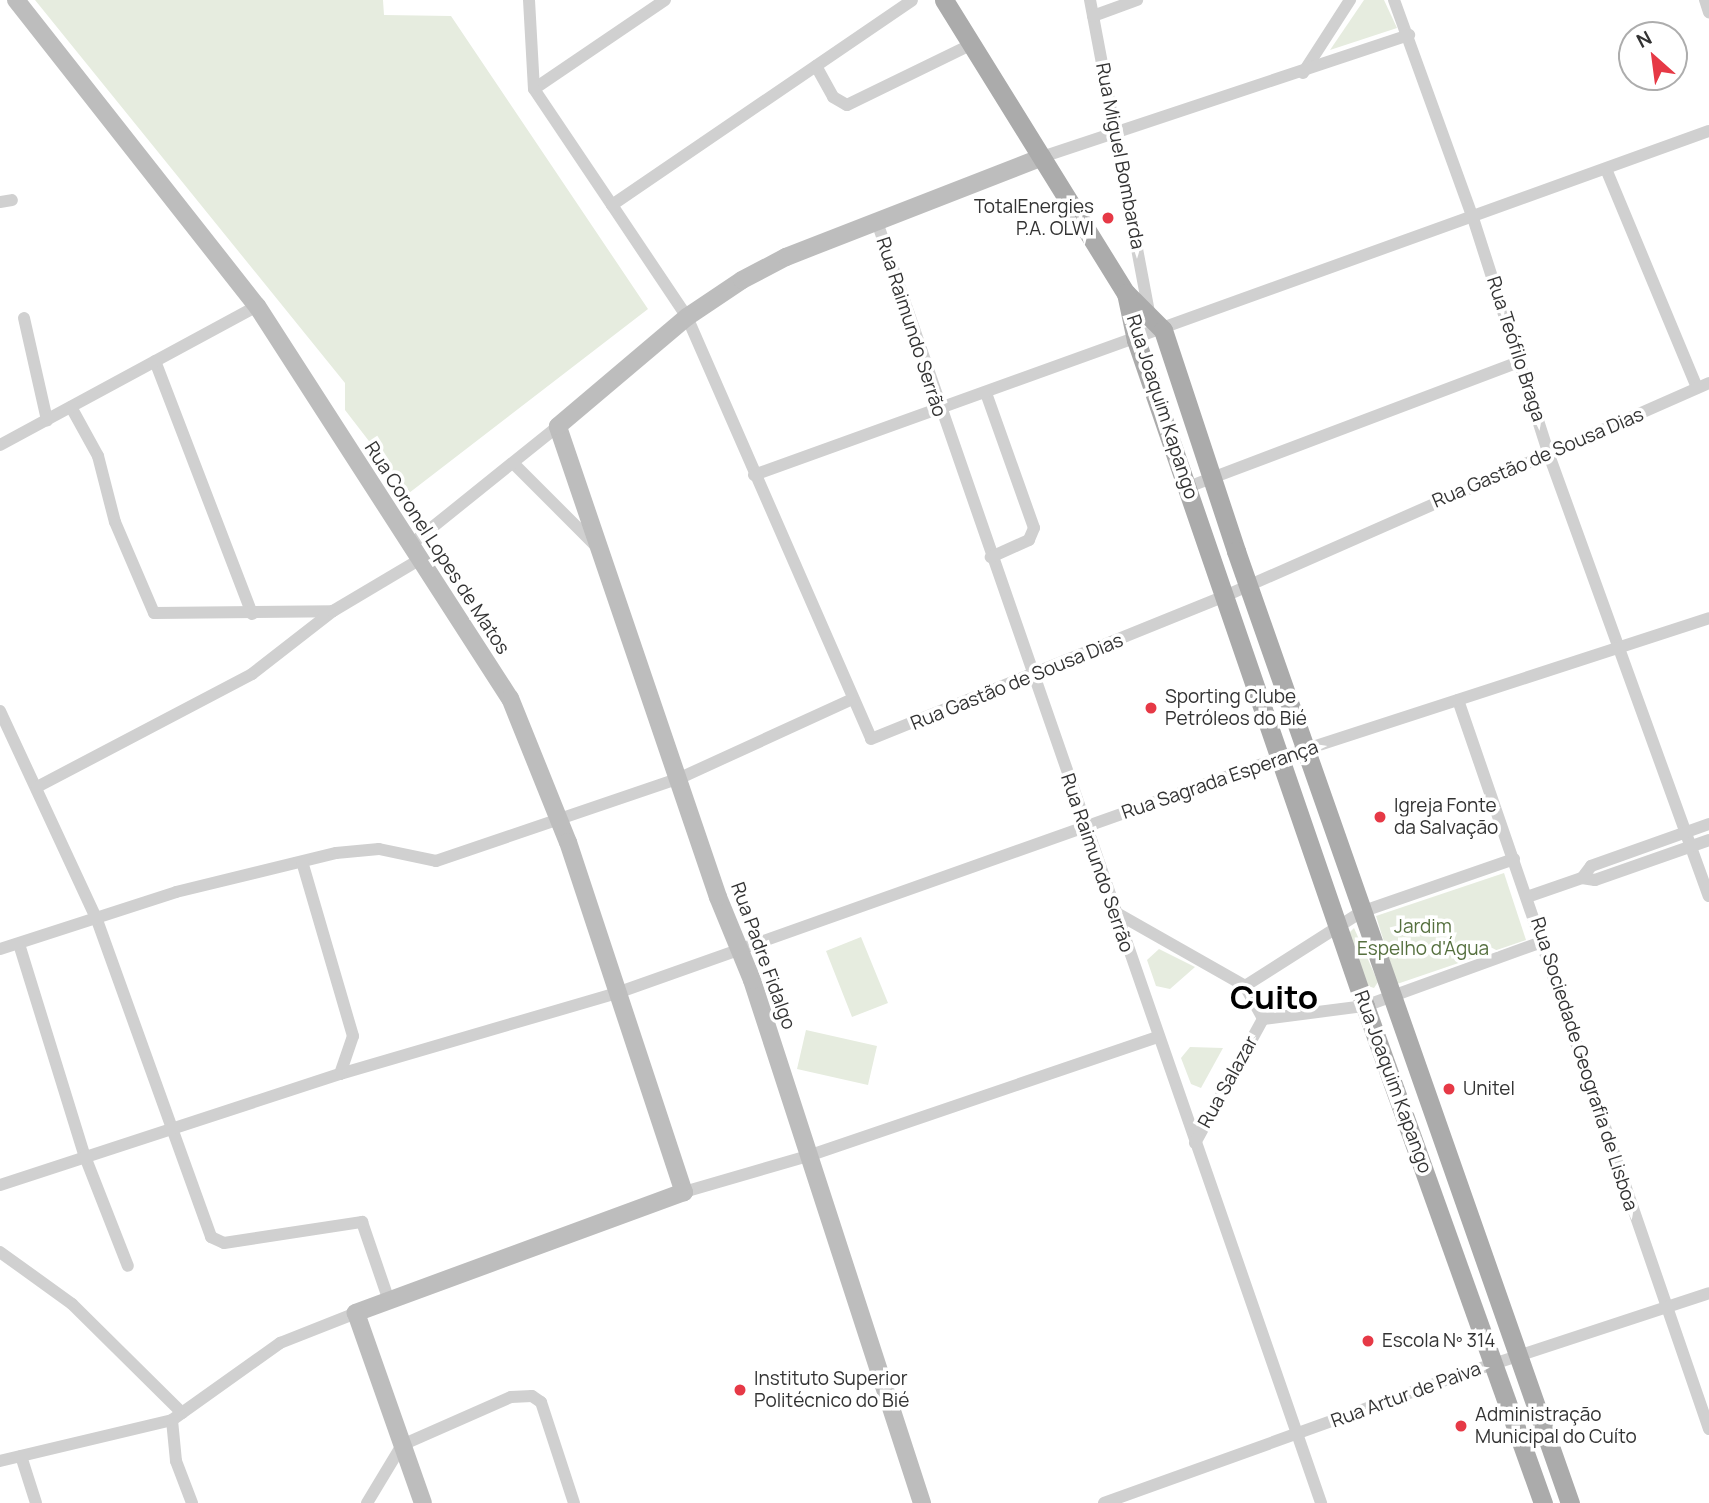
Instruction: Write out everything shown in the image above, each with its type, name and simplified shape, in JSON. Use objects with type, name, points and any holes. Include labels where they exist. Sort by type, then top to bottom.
[{"type":"main road","points":[[944,0],[1126,293]]},
{"type":"main road","name":"Rua Joaquim Kapango","points":[[1126,293],[1149,311],[1163,330],[1281,682],[1568,1498]]},
{"type":"main road","name":"Rua Joaquim Kapango","points":[[1126,293],[1136,340],[1282,757],[1365,1006],[1543,1501]]},
{"type":"main road","points":[[1247,659],[1271,652]]},
{"type":"main road","points":[[1258,689],[1281,682]]},
{"type":"main road","points":[[1429,1181],[1455,1173]]},
{"type":"main road","points":[[1543,1501],[1568,1498]]},
{"type":"street","name":"Rua Coronel Lopes de Matos","points":[[16,0],[257,306],[510,698],[559,820],[614,994],[684,1192]]},
{"type":"street","points":[[528,0],[534,89]]},
{"type":"street","points":[[534,89],[665,0]]},
{"type":"street","points":[[612,205],[912,0]]},
{"type":"street","name":"Rua Miguel Bombarda","points":[[1090,0],[1149,311]]},
{"type":"street","points":[[1093,16],[1137,0]]},
{"type":"street","points":[[1303,73],[1350,0]]},
{"type":"street","name":"Rua Teófilo Braga","points":[[1394,0],[1409,35],[1473,218],[1549,455],[1709,896]]},
{"type":"street","points":[[1705,0],[1709,12]]},
{"type":"street","points":[[37,787],[252,674],[414,553],[513,463],[687,317],[786,257],[1042,157],[1114,136],[1409,35]]},
{"type":"street","points":[[816,66],[833,97],[847,105],[972,44]]},
{"type":"street","name":"Rua Gastão de Sousa Dias","points":[[534,89],[687,317],[867,738],[878,739],[1033,677],[1549,455],[1703,385]]},
{"type":"street","points":[[754,475],[1136,340],[1709,131]]},
{"type":"street","points":[[1606,169],[1703,385]]},
{"type":"street","name":"Rua Raimundo Serrão","points":[[877,222],[938,410],[1321,1503]]},
{"type":"street","points":[[0,445],[257,306]]},
{"type":"street","points":[[24,318],[47,420]]},
{"type":"street","points":[[155,361],[252,614]]},
{"type":"street","points":[[1188,487],[1521,361]]},
{"type":"street","points":[[986,393],[1034,528],[1029,540],[990,557]]},
{"type":"street","points":[[71,407],[98,456],[115,522],[154,613],[333,611]]},
{"type":"street","name":"Rua Padre Fidalgo","points":[[558,426],[738,947],[922,1503]]},
{"type":"street","points":[[513,463],[601,550]]},
{"type":"street","name":"Rua Sagrada Esperança","points":[[0,1185],[84,1154],[258,1105],[340,1074],[614,994],[738,947],[1282,757],[1709,618]]},
{"type":"street","points":[[0,949],[97,920],[176,892],[302,862],[379,849],[436,861],[680,778],[850,700]]},
{"type":"street","name":"Rua Sociedade Geografia de Lisboa","points":[[1458,700],[1665,1309],[1709,1429]]},
{"type":"street","points":[[0,711],[97,920],[176,1127],[216,1242],[362,1222],[389,1300]]},
{"type":"street","points":[[1589,879],[1591,866],[1709,824]]},
{"type":"street","points":[[1527,897],[1709,839]]},
{"type":"street","points":[[1245,986],[1337,924],[1361,912],[1514,859]]},
{"type":"street","points":[[302,862],[353,1036],[340,1074]]},
{"type":"street","points":[[1113,911],[1245,986],[1263,1019]]},
{"type":"street","name":"Rua Salazar","points":[[1195,1143],[1263,1019],[1365,1006],[1391,999],[1542,942]]},
{"type":"street","points":[[19,944],[84,1154],[128,1266]]},
{"type":"street","points":[[0,1461],[177,1416],[280,1343],[389,1300],[684,1192],[808,1156],[1158,1037]]},
{"type":"street","points":[[0,1252],[72,1304],[177,1416],[176,1461],[192,1503]]},
{"type":"street","name":"Rua Artur de Paiva","points":[[1104,1503],[1492,1364],[1709,1293]]},
{"type":"street","points":[[356,1313],[423,1503]]},
{"type":"street","points":[[366,1503],[402,1445],[511,1397],[532,1395],[541,1402],[574,1503]]},
{"type":"street","points":[[21,1456],[36,1503]]},
{"type":"green space","points":[[35,0],[383,0],[384,15],[451,16],[648,309],[409,493],[345,410],[345,383]]},
{"type":"green space","points":[[1364,0],[1384,0],[1397,28],[1330,50]]},
{"type":"green space","name":"Jardim Espelho d'Água","points":[[1504,873],[1526,940],[1397,984],[1376,916]]},
{"type":"green space","points":[[1354,928],[1378,982],[1374,988],[1368,986],[1349,933]]},
{"type":"green space","points":[[861,937],[888,1003],[852,1017],[826,951]]},
{"type":"green space","points":[[1159,949],[1195,967],[1170,989],[1156,986],[1147,960]]},
{"type":"green space","points":[[806,1030],[877,1046],[868,1085],[797,1069]]},
{"type":"green space","points":[[1190,1047],[1223,1048],[1201,1088],[1191,1084],[1181,1058]]},
{"type":"place","name":"TotalEnergies P.A. OLWI","points":[[1108,218]]},
{"type":"place","name":"Sporting Clube Petróleos do Bié","points":[[1151,708]]},
{"type":"place","name":"Igreja Fonte da Salvação","points":[[1380,817]]},
{"type":"place","name":"Unitel","points":[[1449,1089]]},
{"type":"place","name":"Escola Nº 314","points":[[1368,1341]]},
{"type":"place","name":"Instituto Superior Politécnico do Bié","points":[[740,1390]]},
{"type":"place","name":"Administração Municipal do Cuíto","points":[[1461,1426]]},
{"type":"district","name":"Cuito","points":[[1274,997]]}]
